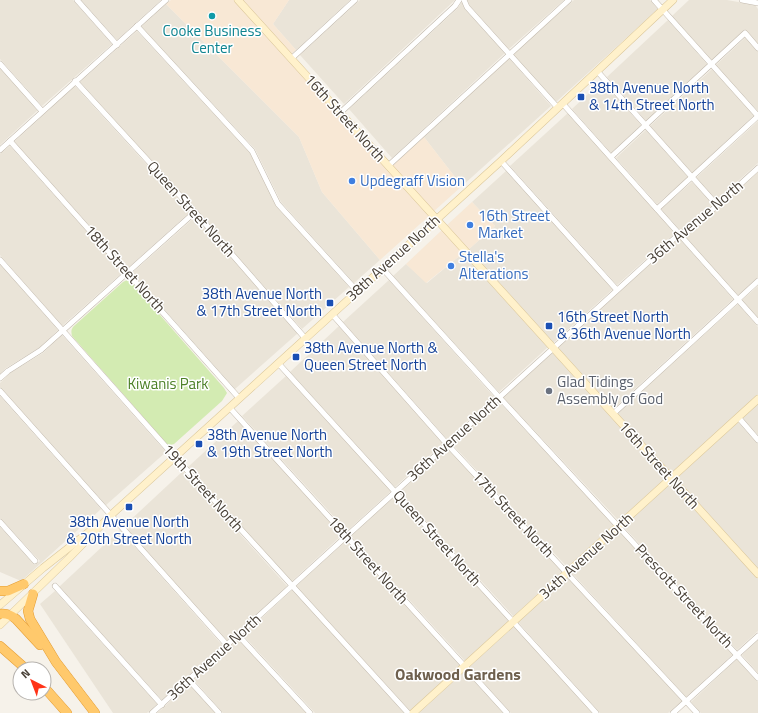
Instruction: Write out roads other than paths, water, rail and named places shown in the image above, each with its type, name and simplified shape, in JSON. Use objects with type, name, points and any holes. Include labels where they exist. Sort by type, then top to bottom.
[{"type":"highway","points":[[0,590],[8,591],[24,584]]},
{"type":"highway","points":[[33,594],[28,611],[30,620],[56,662],[95,713]]},
{"type":"highway","points":[[0,614],[4,613],[11,615],[56,662]]},
{"type":"highway","points":[[3,649],[17,661]]},
{"type":"highway","points":[[52,696],[66,713]]},
{"type":"street","points":[[77,0],[117,44]]},
{"type":"street","points":[[0,150],[166,0]]},
{"type":"street","name":"16th Street North","points":[[238,0],[758,574]]},
{"type":"street","points":[[291,59],[355,0]]},
{"type":"street","points":[[340,113],[455,6],[459,0]]},
{"type":"street","points":[[464,0],[467,7],[509,54],[611,157],[758,322]]},
{"type":"street","points":[[388,166],[569,0]]},
{"type":"street","points":[[654,0],[758,116],[657,209]]},
{"type":"street","name":"38th Avenue North","points":[[0,625],[33,594],[111,515],[501,161],[598,72],[673,0]]},
{"type":"street","points":[[742,0],[757,3]]},
{"type":"street","points":[[137,26],[252,151],[278,204],[357,291]]},
{"type":"street","points":[[611,157],[744,33],[758,48]]},
{"type":"street","points":[[0,64],[42,111]]},
{"type":"street","points":[[598,72],[717,205]]},
{"type":"street","name":"Queen Street North","points":[[75,81],[195,212],[306,338]]},
{"type":"street","name":"18th Street North","points":[[10,141],[239,398]]},
{"type":"street","points":[[501,161],[617,290]]},
{"type":"street","name":"36th Avenue North","points":[[152,713],[679,234],[690,230],[758,168]]},
{"type":"street","points":[[0,378],[8,371],[41,350],[195,212]]},
{"type":"street","name":"19th Street North","points":[[0,260],[175,457],[408,713]]},
{"type":"street","name":"Prescott Street North","points":[[382,268],[758,678]]},
{"type":"street","points":[[613,414],[758,281]]},
{"type":"street","name":"17th Street North","points":[[332,314],[448,444],[697,713]]},
{"type":"street","name":"Queen Street North","points":[[278,363],[596,713]]},
{"type":"street","points":[[0,391],[227,645]]},
{"type":"street","name":"34th Avenue North","points":[[414,713],[758,399]]},
{"type":"street","name":"18th Street North","points":[[229,407],[507,713]]},
{"type":"street","points":[[738,417],[758,440]]},
{"type":"street","name":"38th Avenue North","points":[[0,606],[24,584],[111,515]]},
{"type":"street","points":[[0,522],[35,561]]},
{"type":"street","points":[[55,586],[162,705]]},
{"type":"street","points":[[238,635],[310,713]]},
{"type":"street","points":[[673,713],[758,636]]},
{"type":"street","points":[[189,680],[219,713]]},
{"type":"place","name":"Cooke Business Center","points":[[212,16]]},
{"type":"place","name":"38th Avenue North & 14th Street North","points":[[581,97]]},
{"type":"place","name":"Updegraff Vision","points":[[352,181]]},
{"type":"place","name":"16th Street Market","points":[[470,225]]},
{"type":"place","name":"Stella's Alterations","points":[[451,266]]},
{"type":"place","name":"38th Avenue North & 17th Street North","points":[[330,303]]},
{"type":"place","name":"16th Street North & 36th Avenue North","points":[[549,326]]},
{"type":"place","name":"38th Avenue North & Queen Street North","points":[[296,357]]},
{"type":"place","name":"Glad Tidings Assembly of God","points":[[549,391]]},
{"type":"place","name":"38th Avenue North & 19th Street North","points":[[199,444]]},
{"type":"place","name":"38th Avenue North & 20th Street North","points":[[129,507]]},
{"type":"district","name":"Oakwood Gardens","points":[[458,674]]},
{"type":"park label","name":"Kiwanis Park","points":[[168,384]]}]
